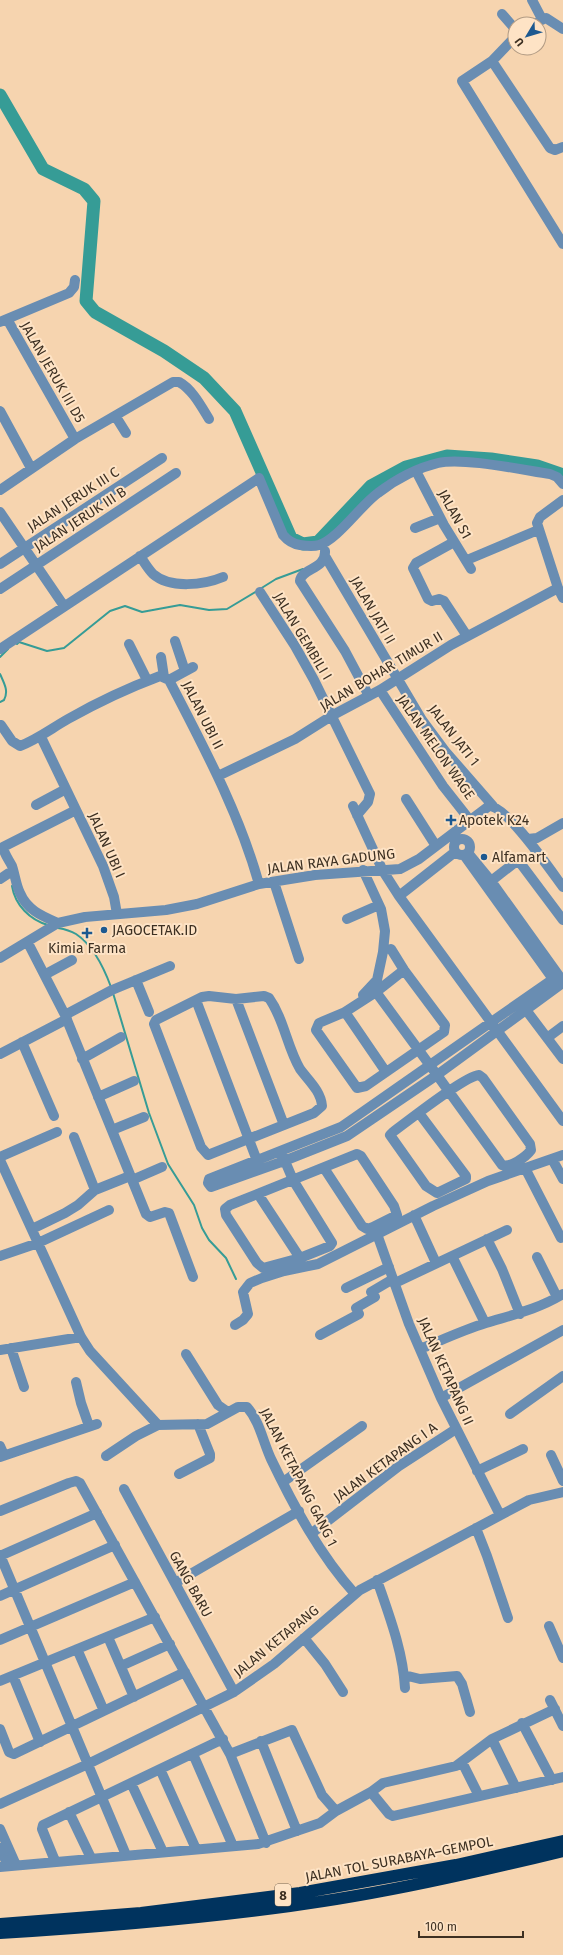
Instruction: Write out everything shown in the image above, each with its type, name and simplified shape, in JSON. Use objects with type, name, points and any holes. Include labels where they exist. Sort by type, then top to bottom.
[{"type":"highway","name":"JALAN TOL SURABAYA–GEMPOL","points":[[0,1924],[142,1913],[300,1893],[456,1865],[563,1841]]},
{"type":"highway","name":"JALAN TOL SURABAYA–GEMPOL","points":[[0,1933],[98,1927],[290,1906],[386,1890],[563,1851]]},
{"type":"street","points":[[532,0],[536,16]]},
{"type":"street","points":[[502,14],[507,20]]},
{"type":"street","points":[[547,19],[563,29]]},
{"type":"street","points":[[507,45],[492,61],[462,81],[563,244]]},
{"type":"street","points":[[492,61],[550,148],[555,150],[563,148]]},
{"type":"street","points":[[3,320],[69,292],[74,287],[75,280]]},
{"type":"street","name":"JALAN JERUK III D5","points":[[3,320],[75,439]]},
{"type":"street","points":[[0,490],[75,439],[171,383],[179,382],[198,402],[209,419]]},
{"type":"street","points":[[0,410],[31,468]]},
{"type":"street","points":[[116,416],[126,432]]},
{"type":"street","name":"JALAN JERUK III C","points":[[0,564],[162,458]]},
{"type":"street","points":[[0,649],[259,478],[286,539],[293,544],[301,546],[321,544],[373,496],[391,483],[439,462],[464,462],[550,474],[557,477],[563,484]]},
{"type":"street","name":"JALAN S1","points":[[416,471],[440,518],[469,565],[538,530]]},
{"type":"street","name":"JALAN JERUK III B","points":[[0,589],[176,473]]},
{"type":"street","points":[[563,500],[539,518],[537,523],[538,530],[558,588],[563,598]]},
{"type":"street","points":[[0,512],[64,606]]},
{"type":"street","points":[[415,528],[440,518]]},
{"type":"street","points":[[454,542],[416,563],[413,568],[428,599],[432,601],[439,599],[444,601],[467,636]]},
{"type":"street","points":[[321,544],[325,556],[319,565],[303,575],[300,581],[345,651],[369,696]]},
{"type":"street","points":[[140,556],[152,573],[162,580],[195,584],[210,582],[223,577]]},
{"type":"street","name":"JALAN JATI II","points":[[325,556],[397,679]]},
{"type":"street","name":"JALAN BOHAR TIMUR II","points":[[218,776],[295,739],[333,715],[380,690],[467,636],[558,588]]},
{"type":"street","name":"JALAN GEMBILI I","points":[[260,592],[295,646],[333,715],[370,794],[368,802],[355,810],[383,871]]},
{"type":"street","points":[[160,657],[166,678],[189,669],[175,641]]},
{"type":"street","points":[[129,644],[147,680]]},
{"type":"street","name":"JALAN UBI II","points":[[1,725],[12,741],[20,746],[41,737],[65,721],[104,699],[147,680],[160,676],[166,678],[218,776],[238,821],[259,884]]},
{"type":"street","name":"JALAN JATI 1","points":[[397,679],[422,720],[445,751],[493,806]]},
{"type":"street","name":"JALAN MELON WAGE","points":[[380,690],[443,786],[469,819]]},
{"type":"street","points":[[36,805],[66,789],[41,737]]},
{"type":"street","name":"JALAN UBI I","points":[[66,789],[103,866],[114,897],[117,914]]},
{"type":"street","points":[[406,799],[436,846]]},
{"type":"street","points":[[493,806],[528,839],[563,887]]},
{"type":"street","name":"JALAN RAYA GADUNG","points":[[0,958],[28,943],[55,924],[85,917],[166,910],[197,904],[259,884],[363,870],[383,871],[400,869],[419,859],[436,846],[453,838],[469,819],[485,808],[493,806]]},
{"type":"street","points":[[55,924],[39,915],[25,902],[20,893],[12,867],[3,847],[76,810]]},
{"type":"street","points":[[528,839],[537,838],[563,824]]},
{"type":"street","points":[[399,896],[462,853],[470,848],[469,842],[464,838],[453,838],[454,844],[462,853],[489,883],[553,978],[524,1006]]},
{"type":"street","points":[[489,883],[518,860],[563,920]]},
{"type":"street","points":[[352,1003],[370,989],[377,980],[383,952],[385,931],[379,905],[363,870]]},
{"type":"street","points":[[383,871],[399,896],[563,1121]]},
{"type":"street","points":[[0,879],[9,873]]},
{"type":"street","points":[[274,882],[298,958]]},
{"type":"street","points":[[347,919],[379,905]]},
{"type":"street","points":[[282,1156],[341,1127],[429,1065],[494,1027],[524,1006],[557,989],[563,982],[523,932]]},
{"type":"street","points":[[28,943],[46,974],[66,1017],[146,1214],[150,1217],[165,1212],[168,1213],[193,1276]]},
{"type":"street","points":[[390,949],[445,1025],[444,1032],[366,1086],[357,1088],[316,1030],[319,1023],[345,1012],[376,992],[404,970]]},
{"type":"street","points":[[46,974],[72,960]]},
{"type":"street","points":[[0,1054],[112,990],[170,966]]},
{"type":"street","points":[[136,980],[149,1012]]},
{"type":"street","points":[[376,992],[437,1075],[449,1092],[503,1166],[527,1156],[531,1150],[530,1144],[479,1074],[470,1077],[449,1092],[419,1113],[393,1132],[390,1137],[432,1192],[441,1192],[466,1179],[466,1176],[419,1113]]},
{"type":"street","points":[[209,996],[236,999],[264,996],[269,998],[279,1017],[294,1058],[322,1102],[321,1109],[211,1155],[205,1153],[154,1024],[156,1020],[196,1000],[209,996]]},
{"type":"street","points":[[236,999],[284,1125]]},
{"type":"street","points":[[196,1000],[259,1165],[282,1156],[347,1136],[437,1075],[494,1027]]},
{"type":"street","points":[[524,1006],[563,1059]]},
{"type":"street","points":[[345,1012],[386,1072]]},
{"type":"street","points":[[547,1038],[563,1026]]},
{"type":"street","points":[[82,1059],[121,1037]]},
{"type":"street","points":[[22,1042],[54,1116]]},
{"type":"street","points":[[98,1097],[134,1081]]},
{"type":"street","points":[[384,1096],[392,1105]]},
{"type":"street","points":[[112,1130],[144,1117]]},
{"type":"street","points":[[341,1127],[347,1136]]},
{"type":"street","points":[[57,1132],[0,1161],[81,1337],[95,1356],[158,1426],[136,1436],[106,1456]]},
{"type":"street","points":[[74,1137],[95,1190]]},
{"type":"street","points":[[282,1156],[293,1180],[332,1243],[330,1246],[300,1258],[266,1269],[257,1263],[226,1215],[225,1209],[230,1205],[293,1180],[324,1168],[355,1155],[359,1155],[394,1206],[397,1214],[373,1228],[367,1229],[362,1226],[324,1168]]},
{"type":"street","points":[[235,1325],[243,1320],[248,1314],[242,1296],[248,1285],[284,1271],[318,1264],[414,1215],[488,1182],[563,1155]]},
{"type":"street","points":[[552,1159],[563,1179]]},
{"type":"street","points":[[32,1229],[66,1213],[87,1198],[95,1190],[162,1167]]},
{"type":"street","points":[[525,1168],[561,1238]]},
{"type":"street","points":[[258,1194],[300,1258]]},
{"type":"street","points":[[0,1256],[38,1243],[109,1210]]},
{"type":"street","points":[[414,1215],[436,1264]]},
{"type":"street","points":[[320,1335],[359,1314],[356,1308],[375,1298],[371,1292],[436,1264],[507,1230]]},
{"type":"street","name":"JALAN KETAPANG II","points":[[377,1234],[420,1349],[441,1398],[500,1515]]},
{"type":"street","points":[[487,1239],[502,1269],[520,1314]]},
{"type":"street","points":[[452,1256],[486,1323]]},
{"type":"street","points":[[420,1349],[457,1333],[486,1323],[520,1314],[560,1296],[537,1257]]},
{"type":"street","points":[[346,1288],[389,1267]]},
{"type":"street","points":[[441,1398],[563,1330]]},
{"type":"street","points":[[0,1350],[81,1337]]},
{"type":"street","points":[[11,1348],[24,1387]]},
{"type":"street","points":[[186,1354],[218,1405],[228,1412]]},
{"type":"street","points":[[510,1414],[563,1376]]},
{"type":"street","points":[[1,1452],[93,1425],[80,1402],[76,1382]]},
{"type":"street","name":"JALAN KETAPANG GANG 1","points":[[158,1426],[207,1424],[228,1412],[242,1407],[247,1407],[252,1413],[283,1482],[329,1563],[356,1594]]},
{"type":"street","points":[[179,1474],[210,1458],[210,1454],[198,1424]]},
{"type":"street","points":[[283,1482],[362,1426]]},
{"type":"street","name":"JALAN KETAPANG I A","points":[[312,1533],[399,1466],[456,1429]]},
{"type":"street","points":[[477,1472],[523,1449]]},
{"type":"street","points":[[551,1455],[563,1481]]},
{"type":"street","points":[[0,1511],[76,1481],[80,1483],[223,1740],[266,1842]]},
{"type":"street","name":"GANG BARU","points":[[124,1489],[234,1692]]},
{"type":"street","name":"JALAN KETAPANG","points":[[0,1804],[88,1764],[234,1692],[274,1664],[356,1594],[377,1580],[528,1500],[563,1492]]},
{"type":"street","points":[[175,1583],[299,1511]]},
{"type":"street","points":[[97,1513],[0,1555],[126,1855]]},
{"type":"street","points":[[476,1528],[508,1618]]},
{"type":"street","points":[[0,1596],[115,1545]]},
{"type":"street","points":[[377,1580],[396,1637],[404,1675],[405,1688]]},
{"type":"street","points":[[0,1640],[135,1582]]},
{"type":"street","points":[[0,1681],[154,1617]]},
{"type":"street","points":[[549,1626],[563,1658]]},
{"type":"street","points":[[108,1637],[134,1697]]},
{"type":"street","points":[[304,1638],[325,1664],[343,1692]]},
{"type":"street","points":[[120,1666],[170,1644]]},
{"type":"street","points":[[77,1650],[104,1711]]},
{"type":"street","points":[[0,1730],[9,1752],[13,1754],[185,1672]]},
{"type":"street","points":[[404,1675],[423,1679],[457,1676],[462,1684],[470,1712]]},
{"type":"street","points":[[13,1676],[40,1742]]},
{"type":"street","points":[[8,1866],[266,1842],[320,1823],[336,1811],[371,1792],[383,1783],[456,1766],[475,1750],[492,1739],[522,1723],[552,1704],[563,1726]]},
{"type":"street","points":[[522,1723],[552,1780]]},
{"type":"street","points":[[230,1754],[292,1730],[322,1795],[336,1811]]},
{"type":"street","points":[[492,1739],[516,1788]]},
{"type":"street","points":[[55,1861],[42,1826],[223,1740]]},
{"type":"street","points":[[261,1741],[297,1832]]},
{"type":"street","points":[[193,1754],[233,1846]]},
{"type":"street","points":[[462,1762],[479,1796]]},
{"type":"street","points":[[160,1769],[196,1849]]},
{"type":"street","points":[[371,1792],[389,1814],[393,1816],[563,1777]]},
{"type":"street","points":[[131,1783],[163,1852]]},
{"type":"street","points":[[69,1812],[91,1858]]},
{"type":"street","points":[[0,1829],[8,1866]]},
{"type":"street","points":[[0,1848],[8,1866]]},
{"type":"waterway","points":[[0,95],[43,169],[84,189],[94,201],[86,301],[95,312],[164,351],[204,378],[235,411],[291,538],[303,544],[318,542],[371,486],[406,467],[447,456],[491,459],[537,466],[563,475]]},
{"type":"waterway","points":[[260,589],[276,579],[303,569]]},
{"type":"waterway","points":[[17,644],[19,642],[47,651],[64,648],[110,611],[125,606],[142,612],[180,605],[209,610],[227,609],[257,591]]},
{"type":"waterway","points":[[0,657],[8,649]]},
{"type":"waterway","points":[[0,674],[6,693],[4,700],[0,702]]},
{"type":"waterway","points":[[12,886],[16,899],[24,911],[41,923],[48,925]]},
{"type":"waterway","points":[[58,928],[76,934],[88,945],[102,965],[111,987]]},
{"type":"waterway","points":[[113,993],[149,1113],[168,1164],[194,1205],[202,1228],[209,1240],[226,1258],[236,1279]]},
{"type":"place","name":"Apotek K24","points":[[451,820]]},
{"type":"place","name":"Alfamart","points":[[484,857]]},
{"type":"place","name":"JAGOCETAK.ID","points":[[104,930]]},
{"type":"place","name":"Kimia Farma","points":[[87,933]]}]
